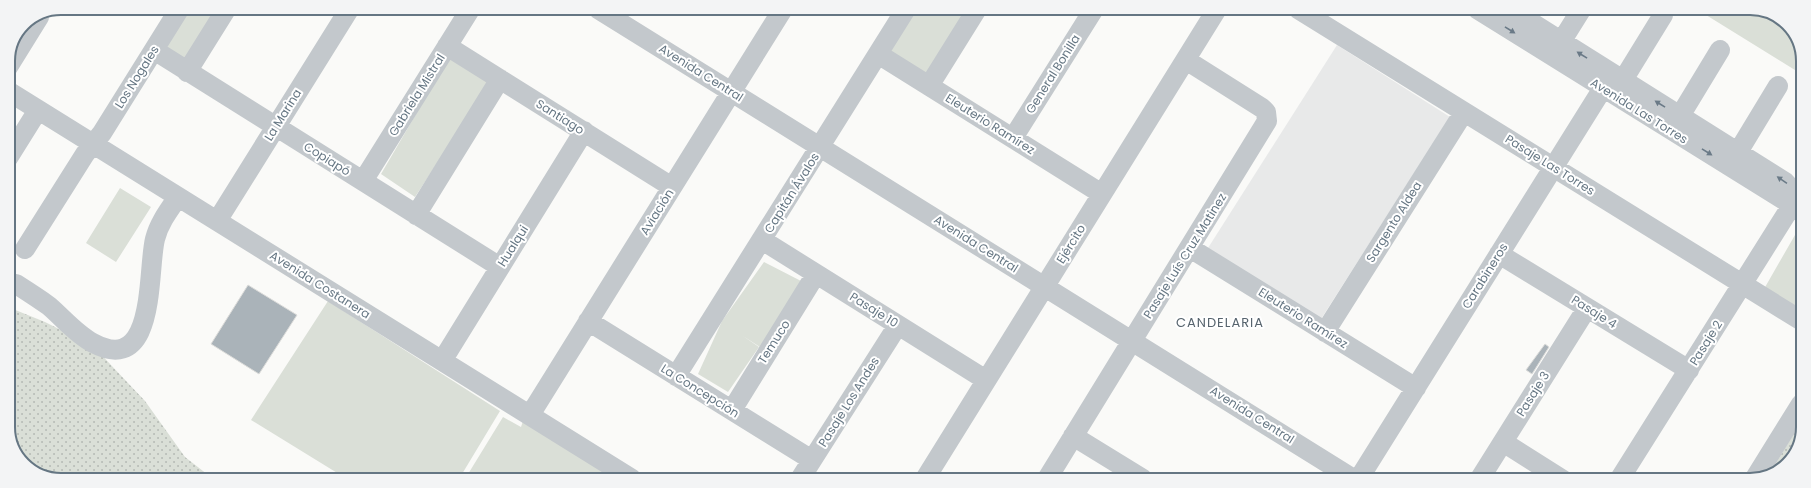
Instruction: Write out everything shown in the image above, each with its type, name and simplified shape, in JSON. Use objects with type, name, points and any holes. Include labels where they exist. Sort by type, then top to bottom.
[{"type":"street","name":"Los Nogales","points":[[25,249],[85,154],[102,133],[176,15]]},
{"type":"street","points":[[187,72],[222,15]]},
{"type":"street","name":"La Marina","points":[[217,221],[346,15]]},
{"type":"street","name":"Gabriela Mistral","points":[[363,181],[467,15]]},
{"type":"street","name":"Avenida Central","points":[[608,15],[1344,473]]},
{"type":"street","name":"Aviación","points":[[530,415],[779,15]]},
{"type":"street","name":"Capitán Ávalos","points":[[676,376],[821,147],[902,15]]},
{"type":"street","points":[[929,86],[973,15]]},
{"type":"street","name":"General Bonilla","points":[[1013,138],[1090,15]]},
{"type":"street","name":"Ejército","points":[[928,473],[1213,15]]},
{"type":"street","name":"Pasaje Las Torres","points":[[1308,15],[1796,317]]},
{"type":"street","name":"Avenida Las Torres","points":[[1487,15],[1680,116],[1790,186],[1796,193]]},
{"type":"street","name":"Avenida Las Torres","points":[[1518,15],[1561,42],[1614,81],[1796,207]]},
{"type":"street","points":[[1561,42],[1578,15]]},
{"type":"street","name":"Carabineros","points":[[1362,473],[1553,167],[1663,15]]},
{"type":"street","points":[[16,55],[35,23]]},
{"type":"street","name":"Santiago","points":[[448,46],[672,187]]},
{"type":"street","name":"Copiapó","points":[[154,50],[500,267]]},
{"type":"street","points":[[1680,116],[1720,50]]},
{"type":"street","name":"Eleuterio Ramírez","points":[[878,54],[1102,194]]},
{"type":"street","name":"Pasaje Luís Cruz Matinez","points":[[1051,473],[1266,126],[1268,116],[1262,108],[1186,60]]},
{"type":"street","points":[[416,214],[500,79]]},
{"type":"street","points":[[1738,152],[1778,86]]},
{"type":"street","name":"Avenida Costanera","points":[[15,95],[622,473]]},
{"type":"street","points":[[15,147],[38,110]]},
{"type":"street","name":"Sargento Aldea","points":[[1325,332],[1464,112]]},
{"type":"street","name":"Hualqui","points":[[442,361],[584,132]]},
{"type":"street","points":[[16,284],[48,306],[93,343],[110,349],[122,348],[128,345],[139,334],[146,319],[154,245],[158,229],[178,196]]},
{"type":"street","name":"Pasaje 2","points":[[1623,473],[1742,285],[1796,215]]},
{"type":"street","name":"Pasaje 10","points":[[762,240],[986,380]]},
{"type":"street","name":"Eleuterio Ramírez","points":[[1190,248],[1416,388]]},
{"type":"street","name":"Pasaje 4","points":[[1499,254],[1689,370]]},
{"type":"street","name":"Temuco","points":[[732,410],[816,274]]},
{"type":"street","name":"Pasaje 3","points":[[1483,473],[1587,308]]},
{"type":"street","name":"La Concepción","points":[[588,322],[812,460]]},
{"type":"street","name":"Pasaje Los Andes","points":[[804,473],[898,325]]},
{"type":"street","points":[[1759,472],[1796,412]]},
{"type":"street","points":[[1073,436],[1133,473]]},
{"type":"street","points":[[1503,442],[1552,473]]},
{"type":"shaded area","points":[[187,15],[217,15],[189,62],[166,47]]},
{"type":"shaded area","points":[[910,15],[965,15],[926,76],[887,52]]},
{"type":"shaded area","points":[[1706,15],[1756,15],[1768,18],[1785,31],[1793,43],[1796,58],[1796,71]]},
{"type":"shaded area","points":[[1337,45],[1450,117],[1321,319],[1208,248]]},
{"type":"shaded area","points":[[450,56],[490,82],[415,197],[381,174]]},
{"type":"shaded area","points":[[120,188],[151,207],[116,262],[86,243]]},
{"type":"shaded area","points":[[1796,233],[1796,307],[1764,289]]},
{"type":"shaded area","points":[[764,262],[803,282],[760,347],[743,336],[759,347],[728,392],[698,374],[722,321]]},
{"type":"shaded area","points":[[328,301],[500,411],[463,473],[337,473],[251,420]]},
{"type":"shaded area","points":[[15,310],[45,322],[93,346],[145,401],[185,457],[206,473],[55,473],[43,470],[31,462],[18,445],[15,430]]},
{"type":"shaded area","points":[[503,417],[521,427],[523,421],[605,473],[469,473]]},
{"type":"shaded area","points":[[1796,430],[1788,453],[1773,467]]},
{"type":"building","points":[[248,285],[297,315],[259,374],[211,344]]},
{"type":"building","points":[[1545,344],[1549,347],[1532,374],[1526,370]]},
{"type":"district","name":"CANDELARIA","points":[[1220,322]]}]
